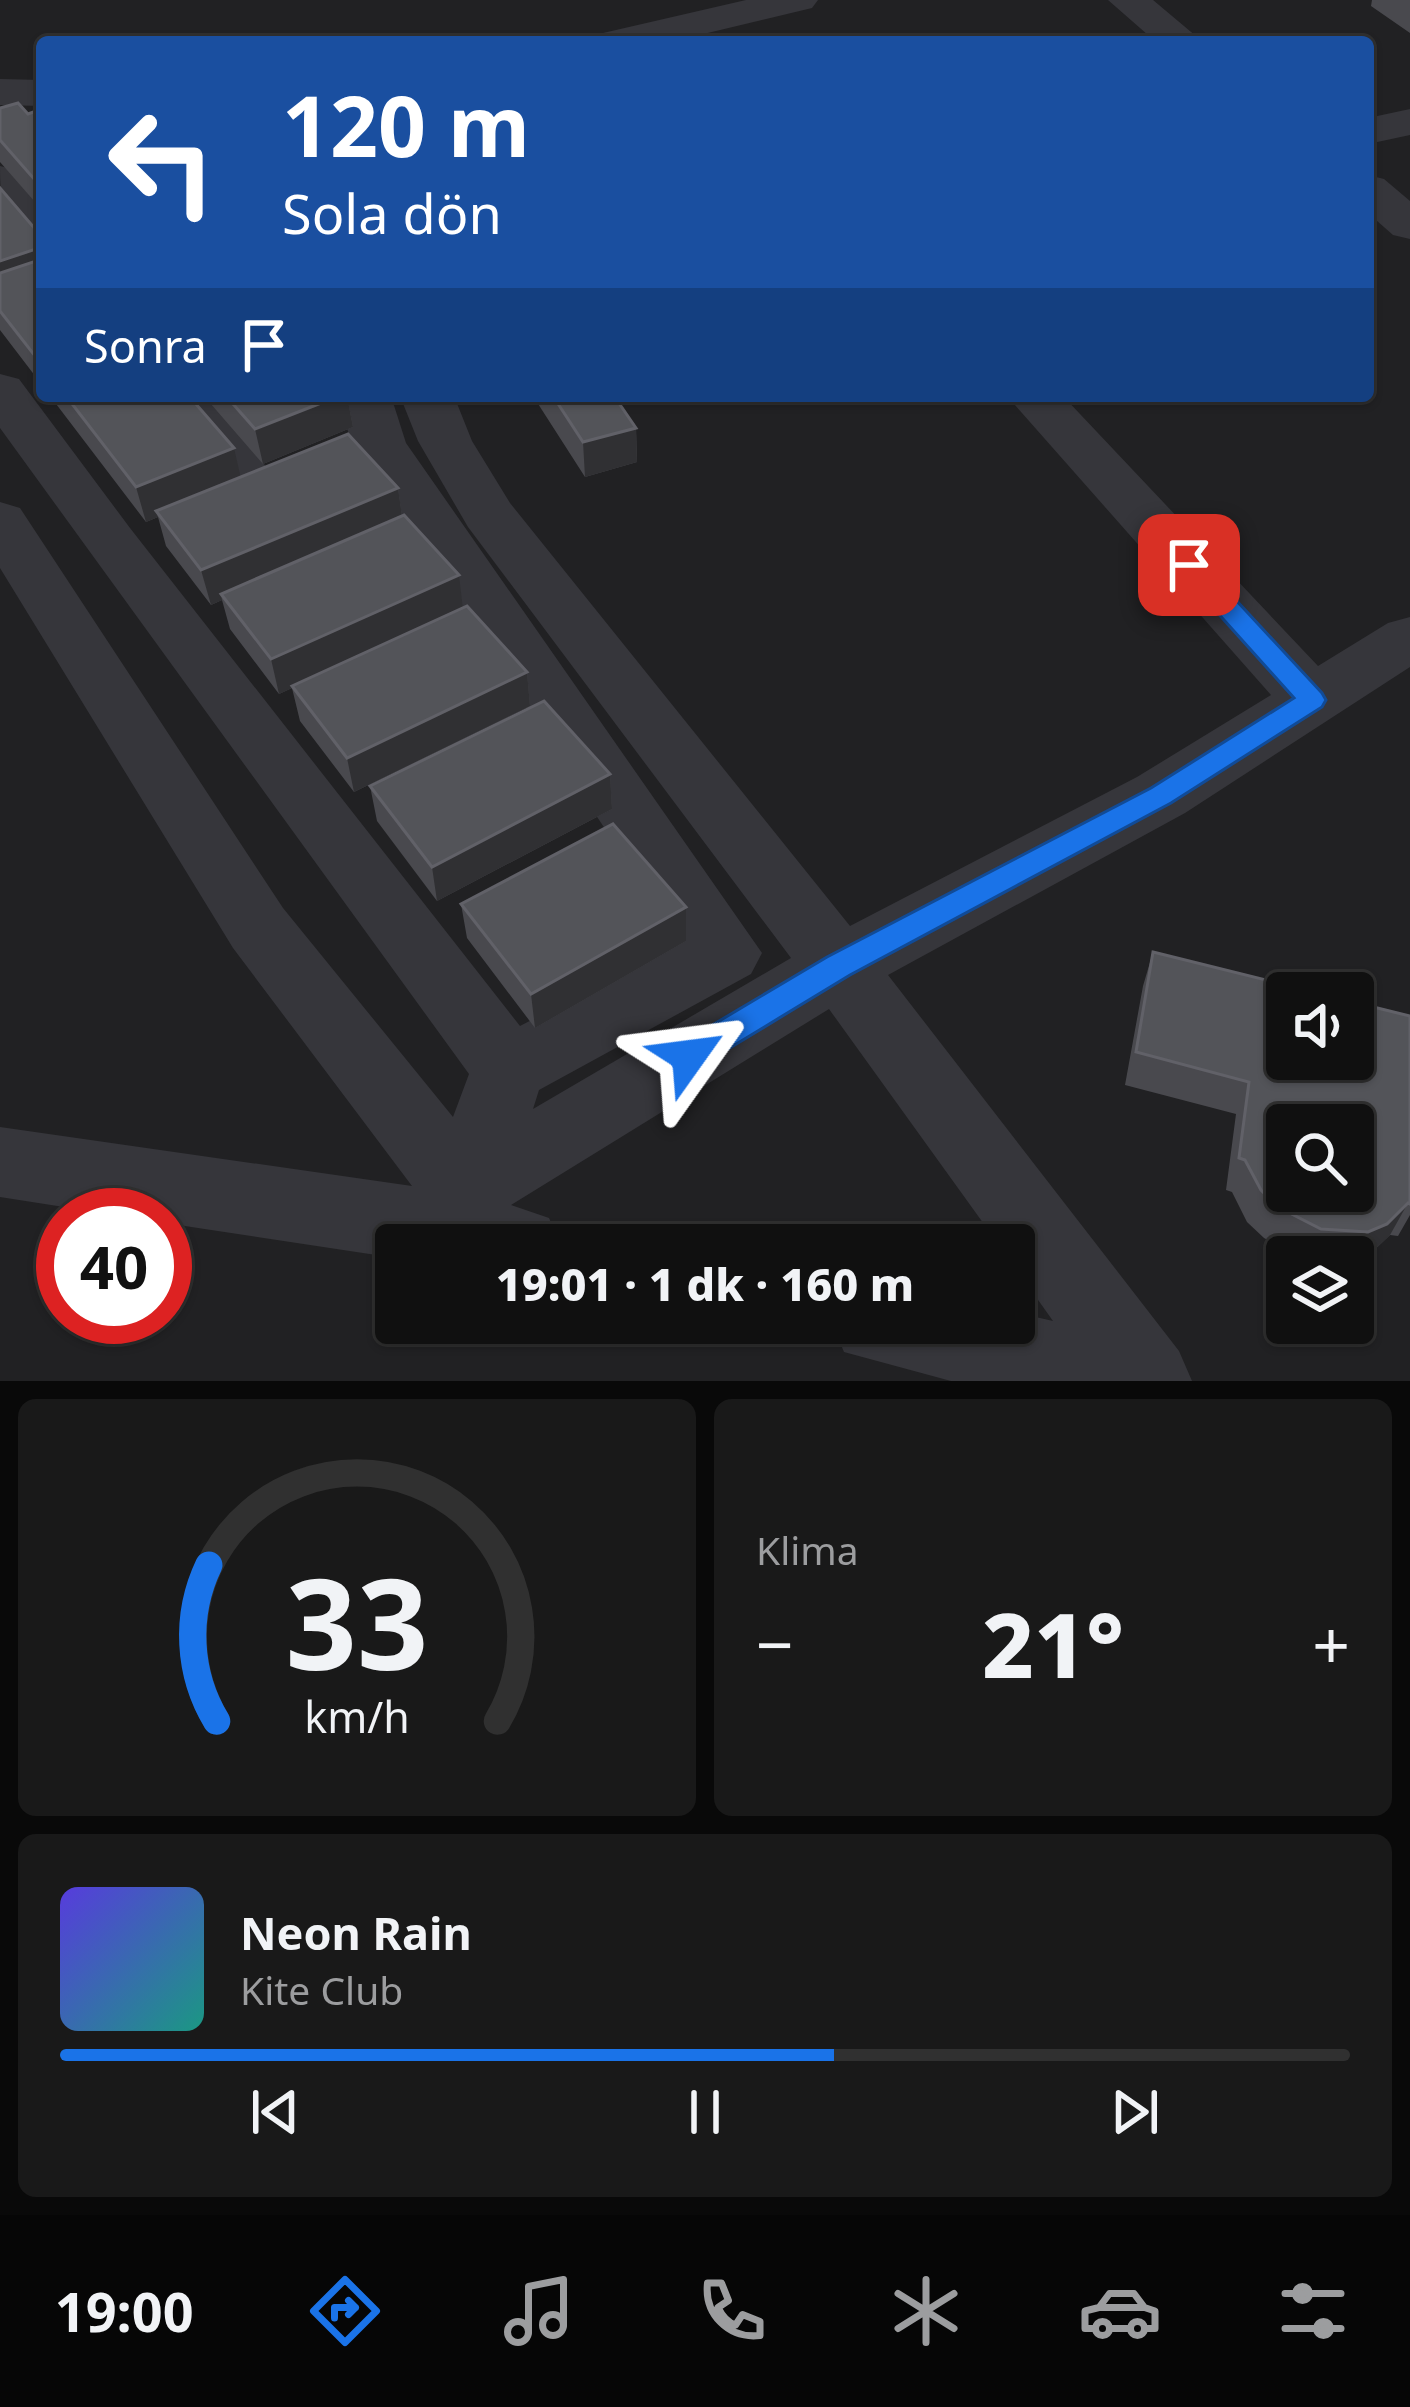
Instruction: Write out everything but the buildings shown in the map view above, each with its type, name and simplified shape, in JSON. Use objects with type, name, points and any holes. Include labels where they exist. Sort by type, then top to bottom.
[{"type":"street","points":[[690,34],[799,0]]},
{"type":"street","points":[[1128,0],[1174,36]]},
{"type":"street","points":[[0,92],[36,92]]},
{"type":"street","points":[[0,118],[36,119]]},
{"type":"street","points":[[1374,130],[1410,122]]},
{"type":"street","points":[[0,180],[36,223]]},
{"type":"street","points":[[1374,194],[1410,224]]},
{"type":"street","points":[[0,390],[130,534],[509,1069],[475,1221]]},
{"type":"street","points":[[191,402],[307,460],[727,952],[509,1069]]},
{"type":"street","points":[[429,402],[445,441],[488,514],[838,966],[1149,1381]]},
{"type":"street","points":[[1039,402],[1312,700]]},
{"type":"street","points":[[0,521],[258,928],[475,1221]]},
{"type":"street","points":[[0,1162],[475,1221],[838,966],[1161,795],[1410,638]]},
{"type":"street","points":[[970,1344],[1138,1381]]},
{"type":"shaded area","points":[[0,0],[1410,0],[1410,1381],[0,1381]]},
{"type":"route","points":[[689,1056],[838,966],[1161,795],[1312,700],[1189,565]]}]
